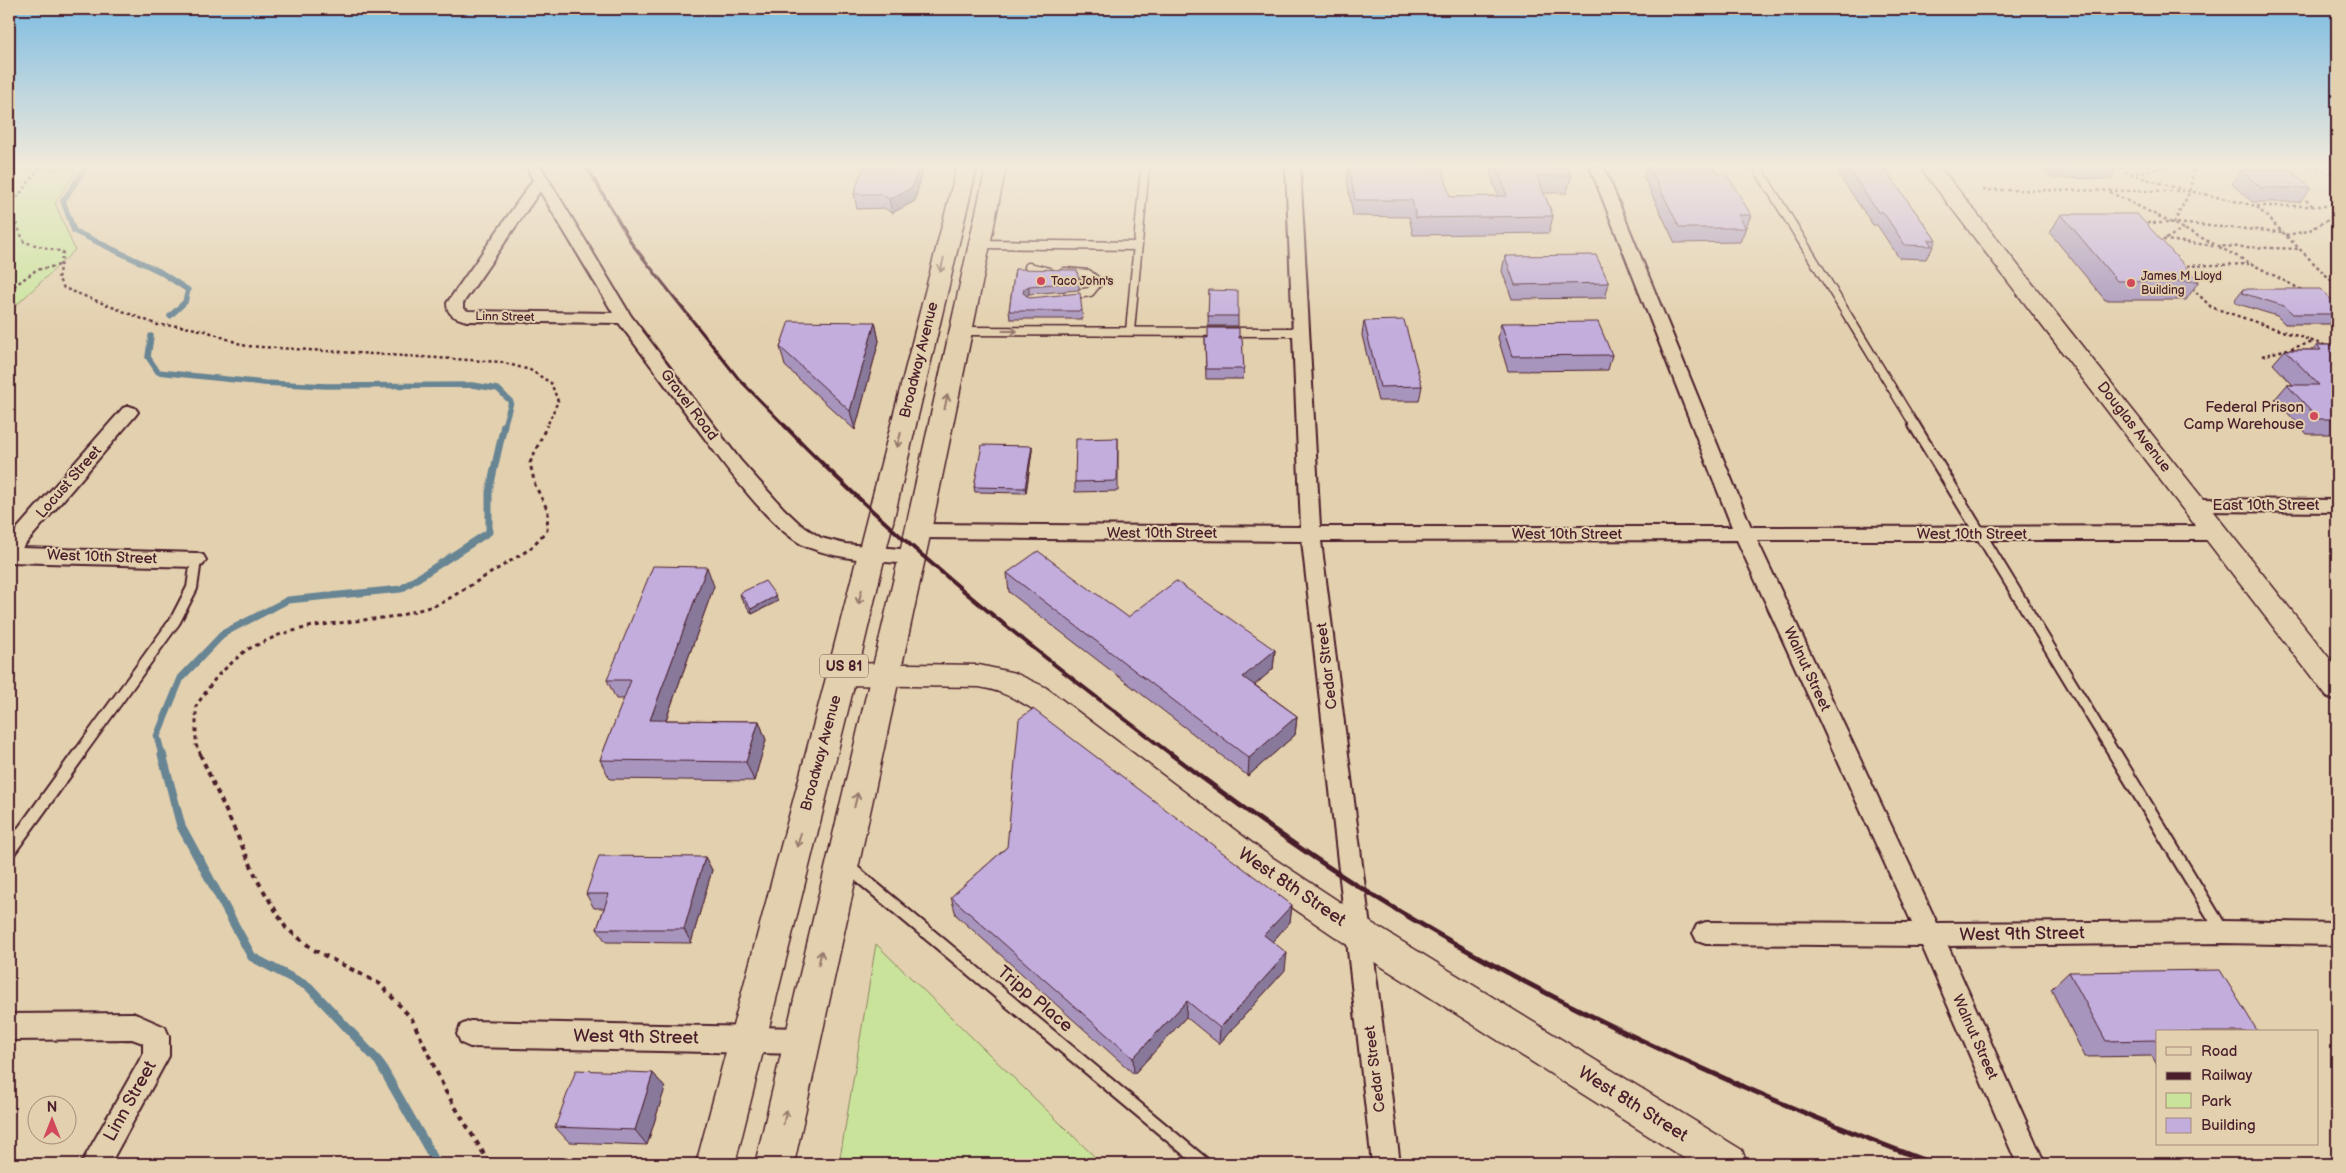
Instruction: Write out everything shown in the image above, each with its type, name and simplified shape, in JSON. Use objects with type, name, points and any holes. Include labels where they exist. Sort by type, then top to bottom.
[{"type":"main road","name":"Broadway Avenue","points":[[715,1164],[842,674],[953,222]]},
{"type":"main road","name":"US 81","points":[[774,1164],[885,675],[985,222]]},
{"type":"main road","name":"Douglas Avenue","points":[[1973,222],[2337,690]]},
{"type":"main road","name":"West 8th Street","points":[[842,674],[979,676],[999,678],[1018,685],[1042,700],[1252,862],[1358,932],[1728,1164]]},
{"type":"street","name":"Linn Street","points":[[506,222],[455,303],[455,309],[460,314],[467,316],[624,318]]},
{"type":"street","name":"Gravel Road","points":[[566,222],[624,318],[734,464],[777,514],[794,530],[815,543],[845,551],[871,552],[914,544]]},
{"type":"street","name":"Cedar Street","points":[[1296,222],[1311,534],[1386,1164]]},
{"type":"street","name":"Walnut Street","points":[[1619,222],[1744,534],[1930,935],[2031,1164]]},
{"type":"street","name":"Locust Street","points":[[9,551],[129,412]]},
{"type":"street","name":"East 10th Street","points":[[2195,505],[2337,506]]},
{"type":"street","name":"West 10th Street","points":[[914,544],[1311,534],[2216,533]]},
{"type":"street","name":"West 10th Street","points":[[9,555],[196,560]]},
{"type":"street","name":"West 9th Street","points":[[1706,932],[1930,935],[2223,932],[2337,934]]},
{"type":"street","name":"Linn Street","points":[[9,1027],[133,1026],[156,1036],[156,1056],[95,1164]]},
{"type":"street","name":"West 9th Street","points":[[470,1034],[802,1041]]},
{"type":"lane","points":[[1130,331],[1140,222]]},
{"type":"lane","points":[[1791,222],[2223,932]]},
{"type":"lane","points":[[980,244],[1138,246]]},
{"type":"lane","points":[[1029,267],[1050,272],[1089,273],[1098,282],[1092,292],[1084,295],[1063,295]]},
{"type":"lane","points":[[961,331],[1301,332]]},
{"type":"lane","points":[[9,851],[174,621],[192,588],[196,560]]},
{"type":"lane","name":"Tripp Place","points":[[842,861],[1204,1164]]},
{"type":"path","points":[[16,222],[24,242],[63,252],[58,278],[64,288],[158,324],[206,331],[246,346],[501,362],[530,370],[551,383],[558,401],[530,463],[535,485],[548,511],[547,530],[530,549],[440,604],[398,616],[313,626],[281,634],[246,650],[217,676],[196,706],[196,744],[259,883],[286,928],[314,950],[380,984],[412,1019],[446,1092],[490,1164]]},
{"type":"path","points":[[2272,222],[2337,286]]},
{"type":"path","points":[[2286,235],[2308,231],[2325,222]]},
{"type":"path","points":[[2136,223],[2174,223],[2283,232]]},
{"type":"path","points":[[2174,223],[2310,294]]},
{"type":"path","points":[[2165,239],[2184,228]]},
{"type":"path","points":[[2151,239],[2216,246],[2300,249]]},
{"type":"path","points":[[2180,266],[2252,264]]},
{"type":"path","points":[[9,290],[36,270],[60,265]]},
{"type":"path","points":[[2188,284],[2211,307],[2337,349]]},
{"type":"path","points":[[2333,348],[2337,336]]},
{"type":"path","points":[[2262,356],[2315,342]]},
{"type":"green space","points":[[9,222],[63,222],[75,250],[9,312]]},
{"type":"green space","points":[[876,944],[1102,1164],[839,1164]]},
{"type":"building","points":[[1677,222],[1742,222],[1746,228],[1680,228]]},
{"type":"building","points":[[1889,222],[1923,222],[1936,240],[1928,240],[1932,246],[1905,245]]},
{"type":"building","points":[[2067,222],[2144,222],[2199,281],[2117,281]]},
{"type":"building","points":[[1596,255],[1609,283],[1515,285],[1505,256]]},
{"type":"building","points":[[1015,269],[1077,270],[1079,282],[1029,286],[1024,289],[1023,293],[1030,298],[1080,293],[1082,311],[1009,311]]},
{"type":"building","points":[[2243,289],[2320,289],[2337,305],[2337,314],[2293,314],[2284,306],[2242,293]]},
{"type":"building","points":[[1209,290],[1238,291],[1238,316],[1208,316]]},
{"type":"building","points":[[1404,320],[1422,386],[1380,387],[1364,321]]},
{"type":"building","points":[[789,321],[875,322],[850,411],[780,347]]},
{"type":"building","points":[[1598,322],[1612,355],[1512,356],[1501,323]]},
{"type":"building","points":[[1208,328],[1239,328],[1239,338],[1242,338],[1244,369],[1206,369],[1205,337],[1208,338]]},
{"type":"building","points":[[2317,345],[2337,345],[2337,419],[2319,419],[2287,385],[2319,385],[2285,350],[2321,350]]},
{"type":"building","points":[[1118,438],[1117,481],[1075,482],[1076,439]]},
{"type":"building","points":[[982,445],[1032,446],[1025,488],[974,487]]},
{"type":"building","points":[[1038,551],[1128,617],[1176,581],[1275,650],[1243,677],[1297,716],[1249,758],[1007,573]]},
{"type":"building","points":[[653,566],[707,567],[650,720],[759,721],[746,762],[600,760],[631,680],[607,680]]},
{"type":"building","points":[[765,581],[776,596],[751,609],[740,593]]},
{"type":"building","points":[[1033,709],[1292,905],[1264,935],[1287,953],[1220,1028],[1187,1001],[1133,1058],[951,897],[1007,847],[1019,719]]},
{"type":"building","points":[[599,856],[705,857],[684,929],[597,929],[609,894],[586,894]]},
{"type":"building","points":[[2220,970],[2257,1030],[2156,1030],[2156,1040],[2106,1041],[2069,972]]},
{"type":"building","points":[[576,1070],[653,1073],[635,1130],[555,1127]]},
{"type":"waterway","points":[[71,222],[74,231],[159,271],[188,290],[185,302],[170,316]]},
{"type":"waterway","points":[[151,336],[148,357],[158,372],[264,383],[327,386],[472,385],[498,389],[511,402],[504,426]]},
{"type":"waterway","points":[[162,755],[157,736],[181,678],[224,633],[288,600],[401,589],[489,532],[489,492],[504,425]]},
{"type":"waterway","points":[[162,754],[181,826],[252,957],[309,987],[379,1062],[437,1164]]},
{"type":"railway","points":[[619,222],[632,244],[738,378],[785,426]]},
{"type":"railway","points":[[785,426],[875,514],[972,598],[1071,678],[1172,755]]},
{"type":"railway","points":[[1171,754],[1215,788],[1330,868],[1422,925],[1493,965],[1636,1038],[1710,1072],[1859,1135],[1934,1164]]},
{"type":"place","name":"Taco John's","points":[[1041,281]]},
{"type":"place","name":"James M Lloyd Building","points":[[2131,283]]},
{"type":"place","name":"Federal Prison Camp Warehouse","points":[[2314,416]]}]
